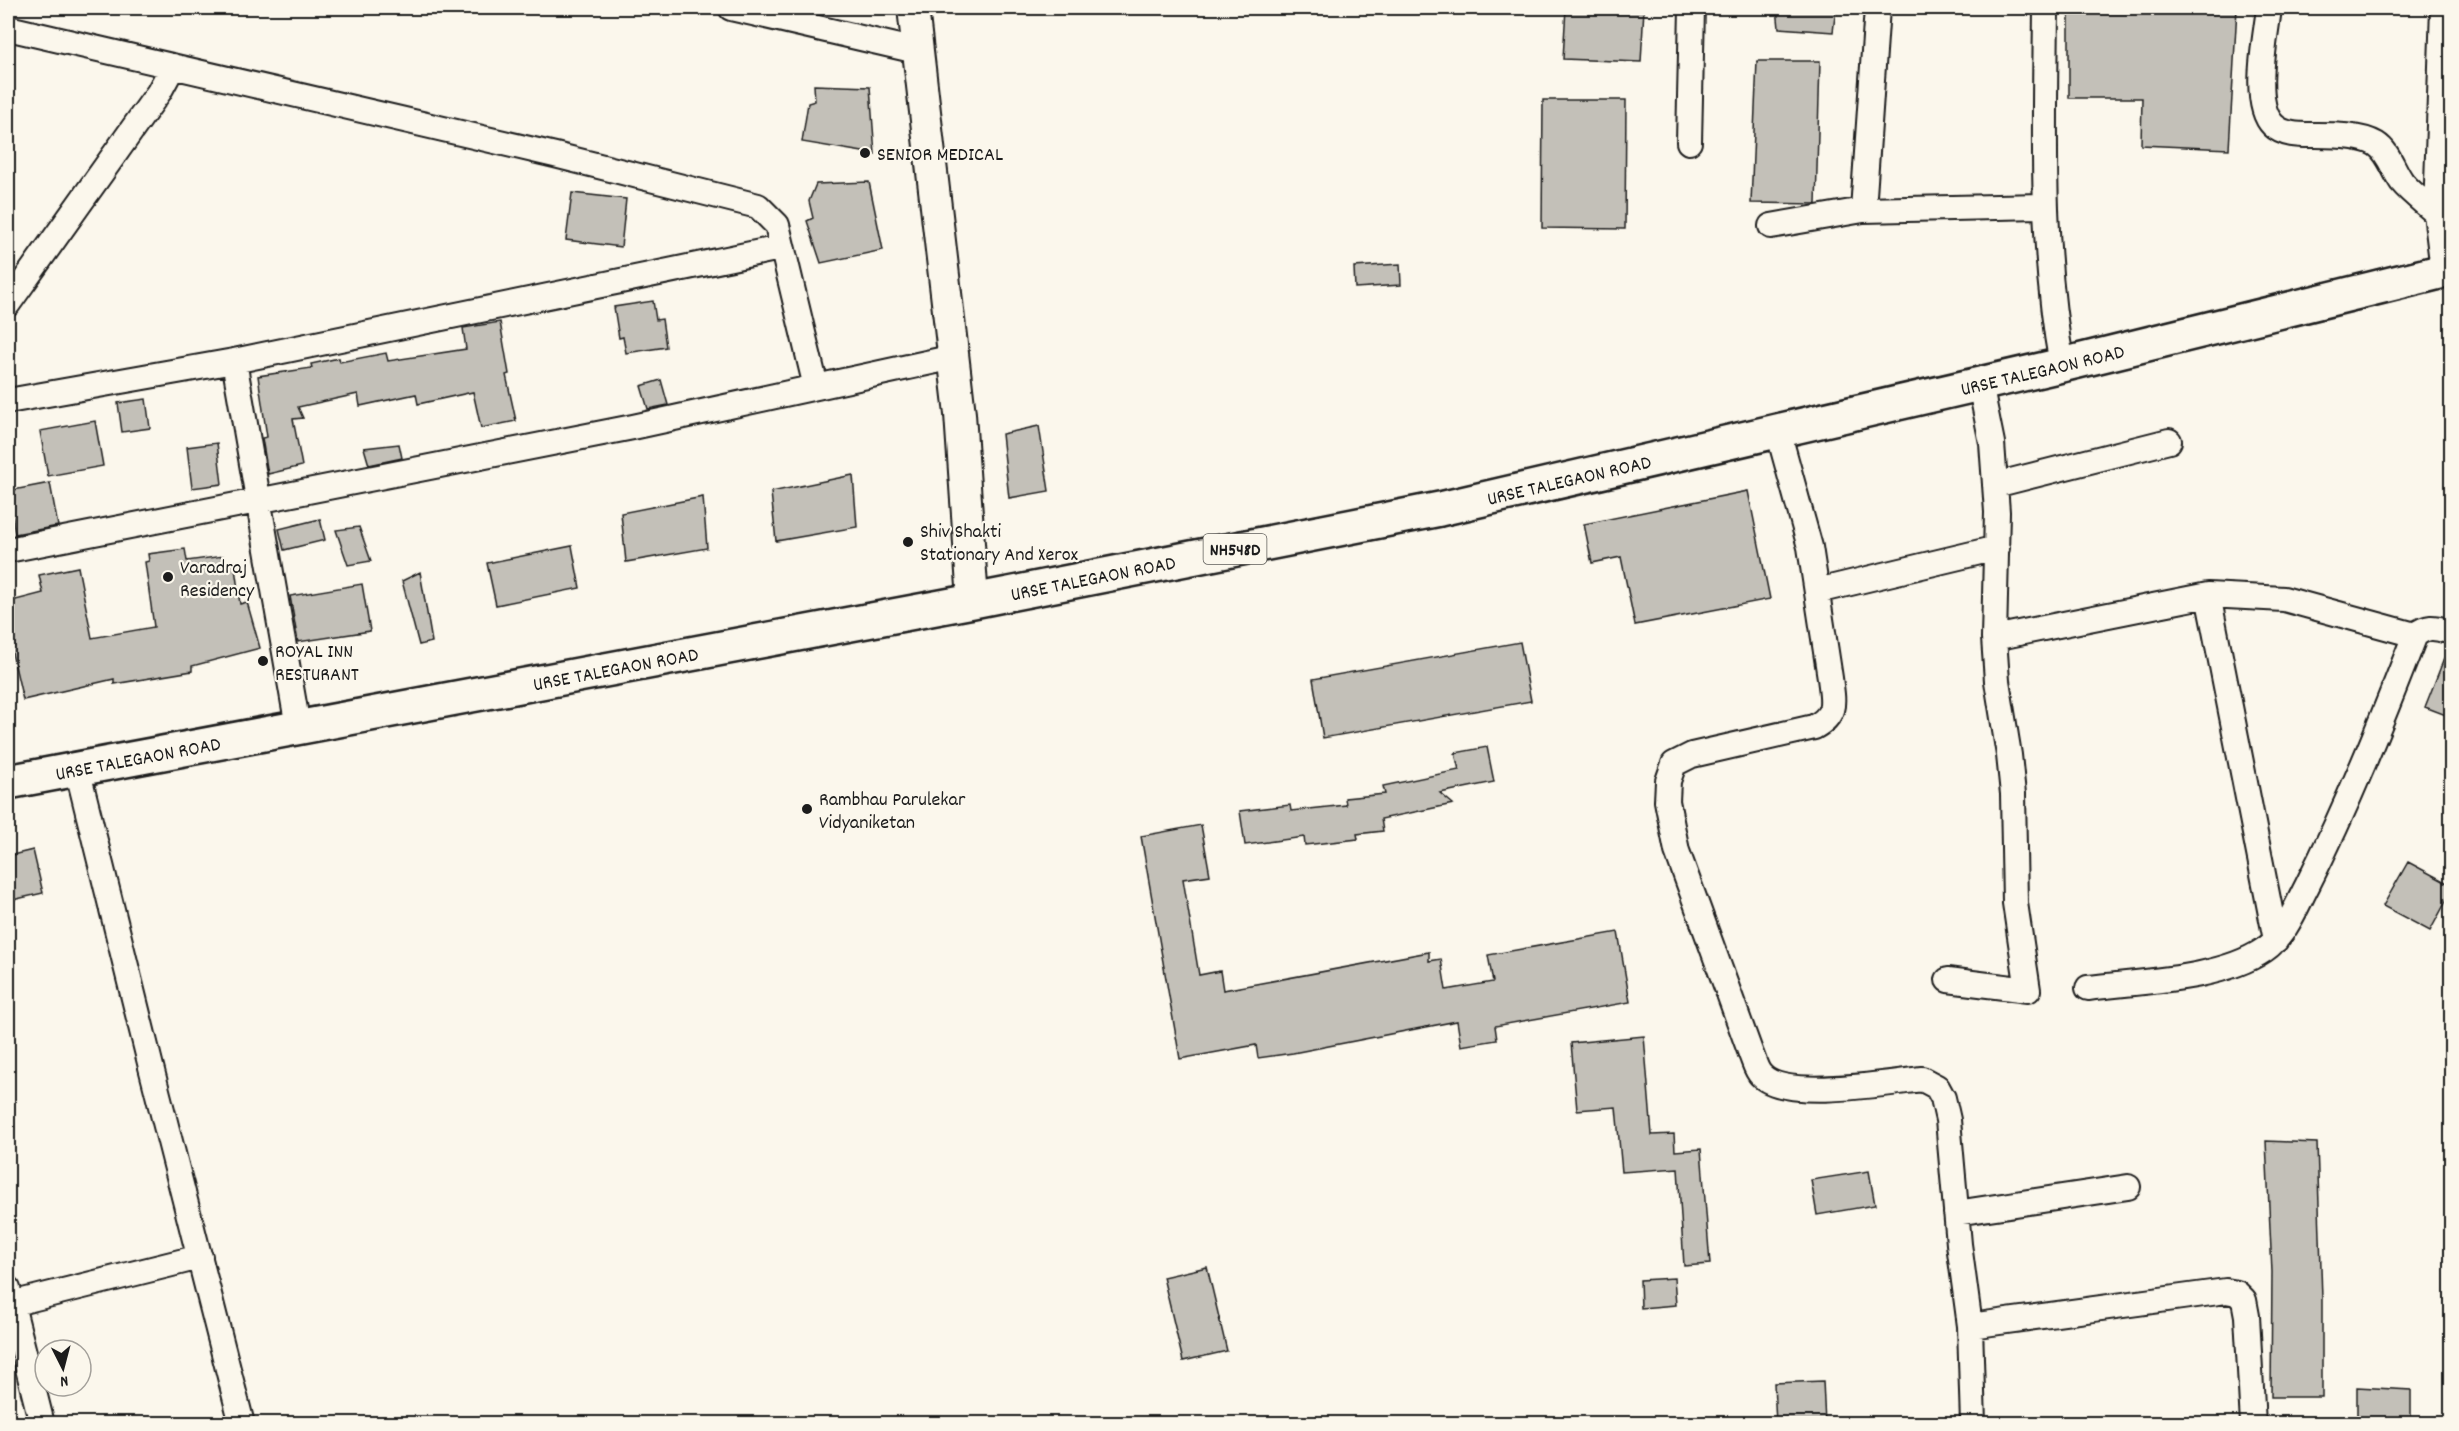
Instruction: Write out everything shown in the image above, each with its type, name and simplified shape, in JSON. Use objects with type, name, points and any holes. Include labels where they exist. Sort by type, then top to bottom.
[{"type":"highway","name":"URSE TALEGAON ROAD","points":[[8,782],[973,601],[1440,508],[2062,365],[2447,269]]},
{"type":"street","points":[[731,8],[790,14],[917,51]]},
{"type":"street","points":[[913,8],[954,357],[973,601]]},
{"type":"street","points":[[1689,142],[1692,8]]},
{"type":"street","points":[[1863,210],[1877,8]]},
{"type":"street","points":[[2046,8],[2044,206],[2053,315],[2062,365]]},
{"type":"street","points":[[2269,8],[2262,70],[2262,103],[2272,124],[2283,132],[2358,139],[2376,144],[2386,155],[2402,182],[2436,213]]},
{"type":"street","points":[[2443,8],[2436,213],[2447,269]]},
{"type":"street","points":[[8,28],[563,157],[758,206],[777,225],[780,248],[816,387]]},
{"type":"street","points":[[8,304],[159,92],[173,66]]},
{"type":"street","points":[[1771,226],[1863,210],[2044,206]]},
{"type":"street","points":[[8,402],[234,361],[780,248]]},
{"type":"street","points":[[8,549],[633,427],[954,357]]},
{"type":"street","points":[[234,361],[298,727]]},
{"type":"street","points":[[1948,980],[2028,990],[2015,903],[2013,794],[1997,681],[1994,638],[1998,512],[1992,443],[1980,384]]},
{"type":"street","points":[[1778,430],[1810,547],[1833,699],[1831,713],[1826,721],[1814,727],[1692,755],[1674,764],[1668,781],[1668,801],[1677,850],[1751,1054],[1761,1075],[1772,1083],[1787,1088],[1808,1090],[1922,1079],[1937,1087],[1943,1098],[1948,1120],[1956,1213],[1970,1326],[1973,1424]]},
{"type":"street","points":[[1995,485],[2169,441]]},
{"type":"street","points":[[1817,591],[1997,548]]},
{"type":"street","points":[[1994,638],[2208,595],[2284,599],[2415,635]]},
{"type":"street","points":[[2208,595],[2276,940]]},
{"type":"street","points":[[2088,988],[2226,969],[2264,951],[2276,940],[2289,920],[2322,855],[2382,721],[2415,635],[2424,628],[2435,627],[2451,632]]},
{"type":"street","points":[[77,768],[242,1424]]},
{"type":"street","points":[[1956,1213],[2128,1187]]},
{"type":"street","points":[[42,1424],[9,1296],[200,1257]]},
{"type":"street","points":[[1970,1326],[2226,1291],[2237,1293],[2244,1300],[2247,1316],[2253,1424]]},
{"type":"building","points":[[1566,8],[1644,8],[1641,62],[1563,59]]},
{"type":"building","points":[[1777,8],[1836,8],[1833,32],[1779,28]]},
{"type":"building","points":[[2069,8],[2237,8],[2229,149],[2141,145],[2142,98],[2069,98]]},
{"type":"building","points":[[1757,61],[1820,61],[1816,204],[1751,203]]},
{"type":"building","points":[[814,85],[870,87],[875,154],[802,142],[808,103],[815,101]]},
{"type":"building","points":[[1543,100],[1626,100],[1625,229],[1542,228]]},
{"type":"building","points":[[869,182],[883,250],[821,263],[807,221],[813,218],[809,201],[816,184]]},
{"type":"building","points":[[572,193],[626,199],[621,247],[566,240]]},
{"type":"building","points":[[1400,264],[1401,285],[1355,288],[1354,267]]},
{"type":"building","points":[[653,301],[656,320],[662,319],[666,347],[626,353],[623,337],[619,338],[614,307]]},
{"type":"building","points":[[500,322],[509,374],[506,375],[516,421],[481,428],[473,392],[418,404],[416,394],[360,406],[358,394],[298,407],[303,418],[293,419],[302,466],[268,474],[262,438],[267,437],[258,376],[312,368],[311,364],[339,358],[340,362],[386,353],[388,361],[466,349],[463,328]]},
{"type":"building","points":[[661,380],[668,405],[648,409],[641,386]]},
{"type":"building","points":[[146,399],[150,428],[122,432],[118,403]]},
{"type":"building","points":[[95,421],[103,466],[48,476],[40,431]]},
{"type":"building","points":[[1039,426],[1049,491],[1009,498],[1002,434]]},
{"type":"building","points":[[217,443],[222,484],[192,488],[187,447]]},
{"type":"building","points":[[399,444],[402,458],[369,465],[364,448]]},
{"type":"building","points":[[853,475],[857,527],[776,541],[771,492]]},
{"type":"building","points":[[50,483],[58,526],[15,534],[8,491]]},
{"type":"building","points":[[1748,491],[1770,599],[1635,625],[1621,557],[1592,563],[1584,524]]},
{"type":"building","points":[[703,497],[707,548],[626,562],[621,513]]},
{"type":"building","points":[[320,519],[325,540],[284,550],[279,529]]},
{"type":"building","points":[[359,527],[371,561],[348,565],[336,530]]},
{"type":"building","points":[[572,546],[580,588],[496,605],[487,563]]},
{"type":"building","points":[[185,549],[187,561],[223,556],[224,563],[234,561],[240,604],[247,602],[260,648],[192,666],[192,671],[114,684],[114,679],[23,700],[8,636],[8,602],[43,593],[39,575],[78,567],[92,638],[154,627],[145,562],[149,561],[148,554]]},
{"type":"building","points":[[420,572],[432,642],[419,645],[402,581]]},
{"type":"building","points":[[362,584],[370,631],[298,642],[290,596]]},
{"type":"building","points":[[1520,642],[1531,701],[1323,738],[1313,679]]},
{"type":"building","points":[[2449,646],[2451,646],[2451,717],[2425,707]]},
{"type":"building","points":[[1487,747],[1494,782],[1440,793],[1453,804],[1381,819],[1383,831],[1357,834],[1358,839],[1305,845],[1304,837],[1245,845],[1240,811],[1290,805],[1291,811],[1346,805],[1345,798],[1385,794],[1383,786],[1459,770],[1455,753]]},
{"type":"building","points":[[1201,825],[1210,875],[1183,879],[1199,975],[1220,971],[1223,990],[1429,952],[1429,961],[1441,959],[1446,990],[1493,982],[1488,955],[1618,932],[1630,1002],[1495,1026],[1497,1040],[1461,1046],[1457,1021],[1258,1058],[1256,1045],[1180,1059],[1141,836]]},
{"type":"building","points":[[33,850],[43,893],[8,901],[8,856]]},
{"type":"building","points":[[2408,862],[2451,885],[2451,892],[2430,931],[2383,906]]},
{"type":"building","points":[[1644,1036],[1652,1135],[1674,1134],[1675,1151],[1701,1149],[1710,1264],[1684,1266],[1678,1168],[1622,1172],[1616,1107],[1577,1110],[1571,1043]]},
{"type":"building","points":[[2266,1141],[2317,1143],[2322,1299],[2322,1397],[2271,1397],[2272,1272]]},
{"type":"building","points":[[1869,1171],[1875,1205],[1817,1215],[1811,1180]]},
{"type":"building","points":[[1207,1267],[1227,1351],[1183,1361],[1163,1277]]},
{"type":"building","points":[[1674,1278],[1676,1305],[1641,1308],[1640,1280]]},
{"type":"building","points":[[1823,1381],[1825,1424],[1776,1424],[1774,1383]]},
{"type":"building","points":[[2357,1387],[2411,1390],[2411,1424],[2357,1424]]},
{"type":"place","name":"SENIOR MEDICAL","points":[[865,153]]},
{"type":"place","name":"Shiv Shakti Stationary And Xerox","points":[[908,542]]},
{"type":"place","name":"Varadraj Residency","points":[[168,577]]},
{"type":"place","name":"ROYAL INN RESTURANT","points":[[263,661]]},
{"type":"place","name":"Rambhau Parulekar Vidyaniketan","points":[[807,809]]}]
